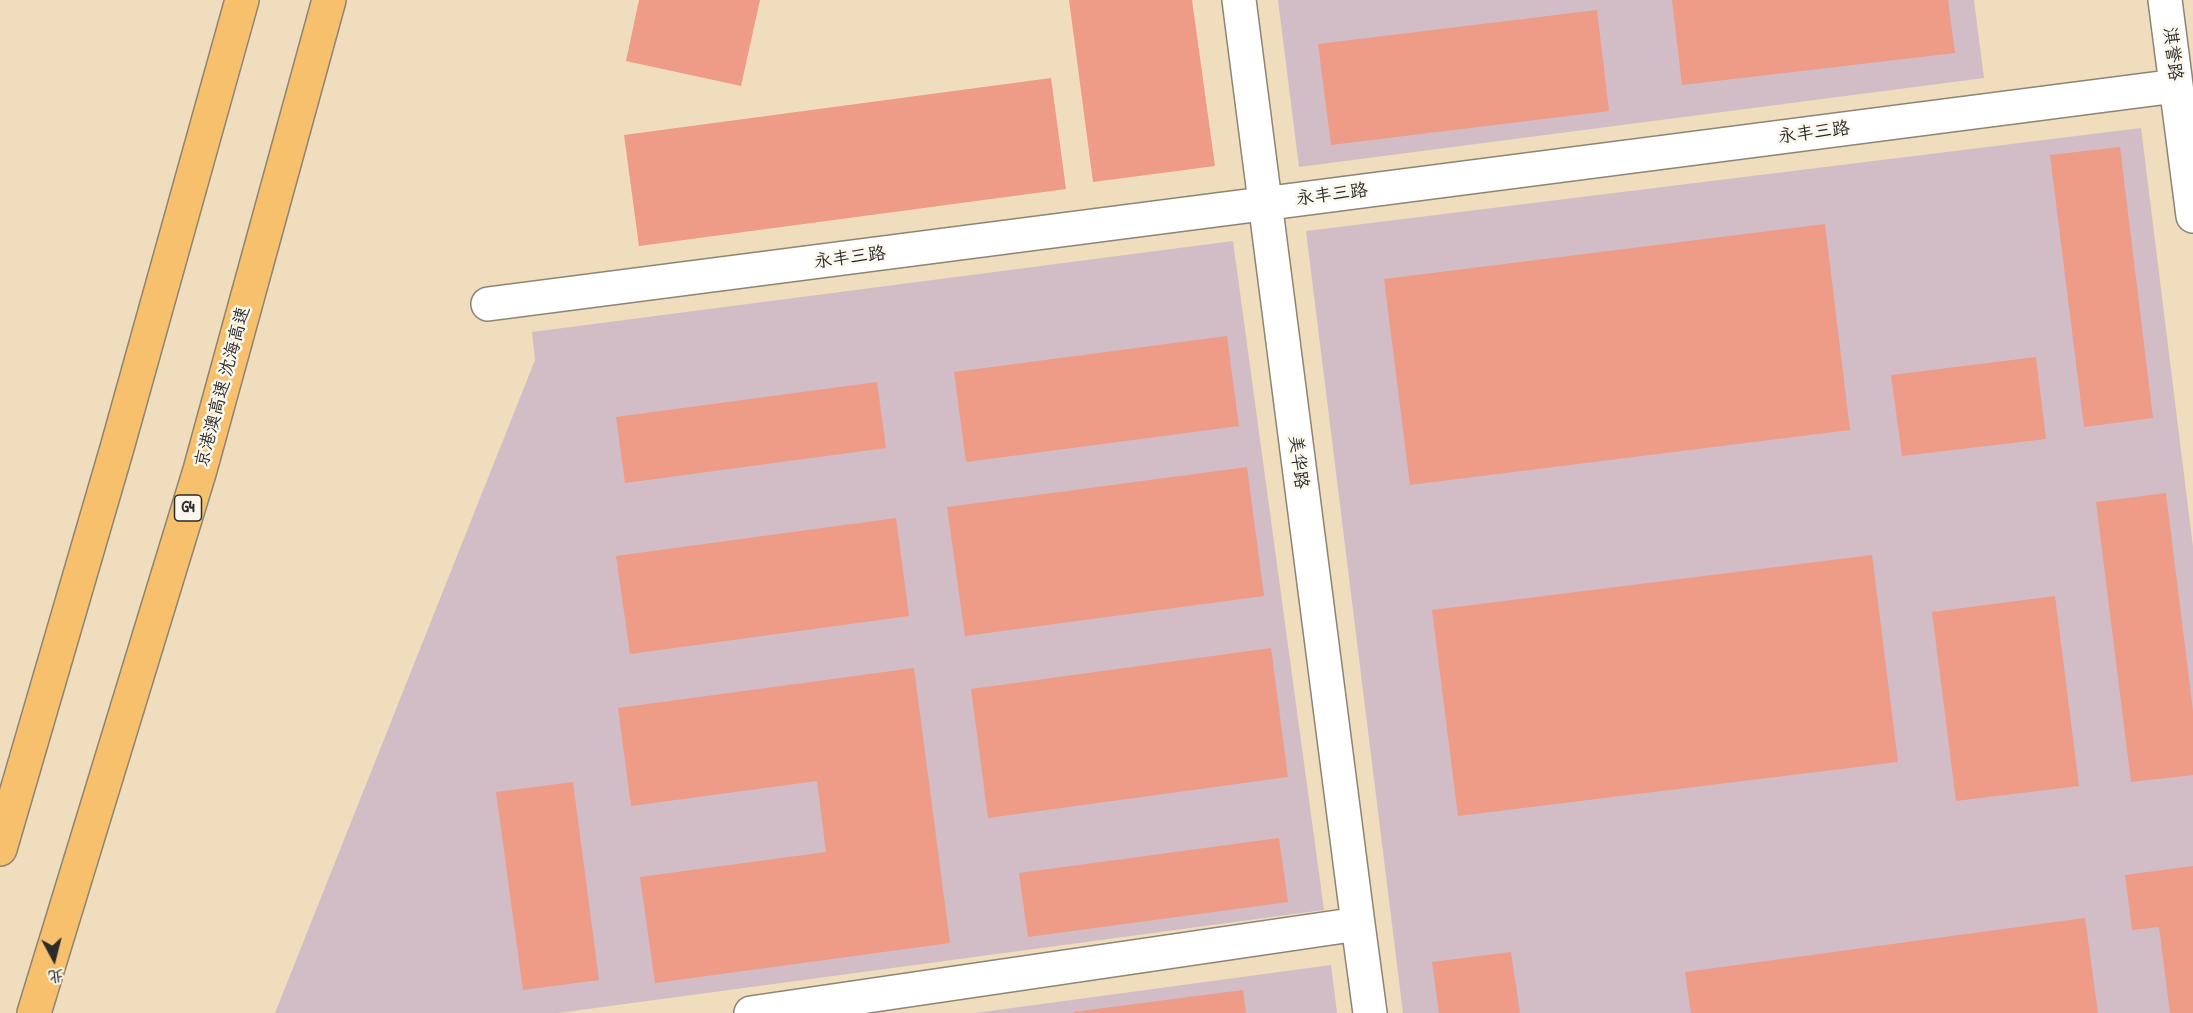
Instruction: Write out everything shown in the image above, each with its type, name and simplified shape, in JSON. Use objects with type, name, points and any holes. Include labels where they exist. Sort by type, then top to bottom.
[{"type":"highway","points":[[0,849],[120,437],[242,0]]},
{"type":"highway","name":"京港澳高速 沈海高速","points":[[34,1013],[200,470],[329,0]]},
{"type":"street","name":"美华路","points":[[1239,0],[1370,1013]]},
{"type":"street","name":"淇誉路","points":[[2165,0],[2193,216]]},
{"type":"street","name":"永丰三路","points":[[488,304],[2176,86]]},
{"type":"street","points":[[751,1013],[1358,924]]},
{"type":"shaded area","points":[[1278,0],[1974,0],[1984,78],[1299,167]]},
{"type":"shaded area","points":[[2141,128],[2193,547],[2193,1013],[1403,1013],[1306,231]]},
{"type":"shaded area","points":[[1233,241],[1324,910],[558,1013],[275,1013],[535,360],[532,332]]},
{"type":"shaded area","points":[[1331,965],[1337,1013],[975,1013]]},
{"type":"building","points":[[639,0],[760,0],[741,86],[626,61]]},
{"type":"building","points":[[1069,0],[1192,0],[1215,166],[1093,182]]},
{"type":"building","points":[[1672,0],[1948,0],[1955,53],[1682,85]]},
{"type":"building","points":[[1597,10],[1609,111],[1331,145],[1318,44]]},
{"type":"building","points":[[1051,78],[1066,189],[639,246],[624,135]]},
{"type":"building","points":[[2120,147],[2153,418],[2084,427],[2050,155]]},
{"type":"building","points":[[1825,224],[1850,430],[1410,485],[1384,279]]},
{"type":"building","points":[[1227,336],[1239,426],[966,462],[954,372]]},
{"type":"building","points":[[2036,357],[2046,439],[1902,456],[1891,375]]},
{"type":"building","points":[[877,382],[886,448],[625,483],[616,417]]},
{"type":"building","points":[[1247,467],[1264,596],[965,636],[947,507]]},
{"type":"building","points":[[2166,493],[2193,711],[2193,775],[2131,782],[2096,502]]},
{"type":"building","points":[[896,518],[909,616],[630,654],[616,556]]},
{"type":"building","points":[[1872,555],[1898,762],[1458,816],[1432,610]]},
{"type":"building","points":[[2055,596],[2079,786],[1956,801],[1932,612]]},
{"type":"building","points":[[1271,648],[1288,777],[988,818],[971,689]]},
{"type":"building","points":[[914,668],[950,943],[655,983],[640,877],[826,852],[817,781],[631,806],[618,708]]},
{"type":"building","points":[[573,782],[599,980],[523,990],[496,792]]},
{"type":"building","points":[[1279,838],[1288,902],[1028,937],[1019,873]]},
{"type":"building","points":[[2193,866],[2193,1013],[2170,1013],[2159,927],[2132,930],[2125,875]]},
{"type":"building","points":[[2085,918],[2098,1013],[1691,1013],[1685,972]]},
{"type":"building","points":[[1511,952],[1520,1013],[1439,1013],[1432,962]]},
{"type":"building","points":[[1243,990],[1246,1013],[1073,1012]]}]
